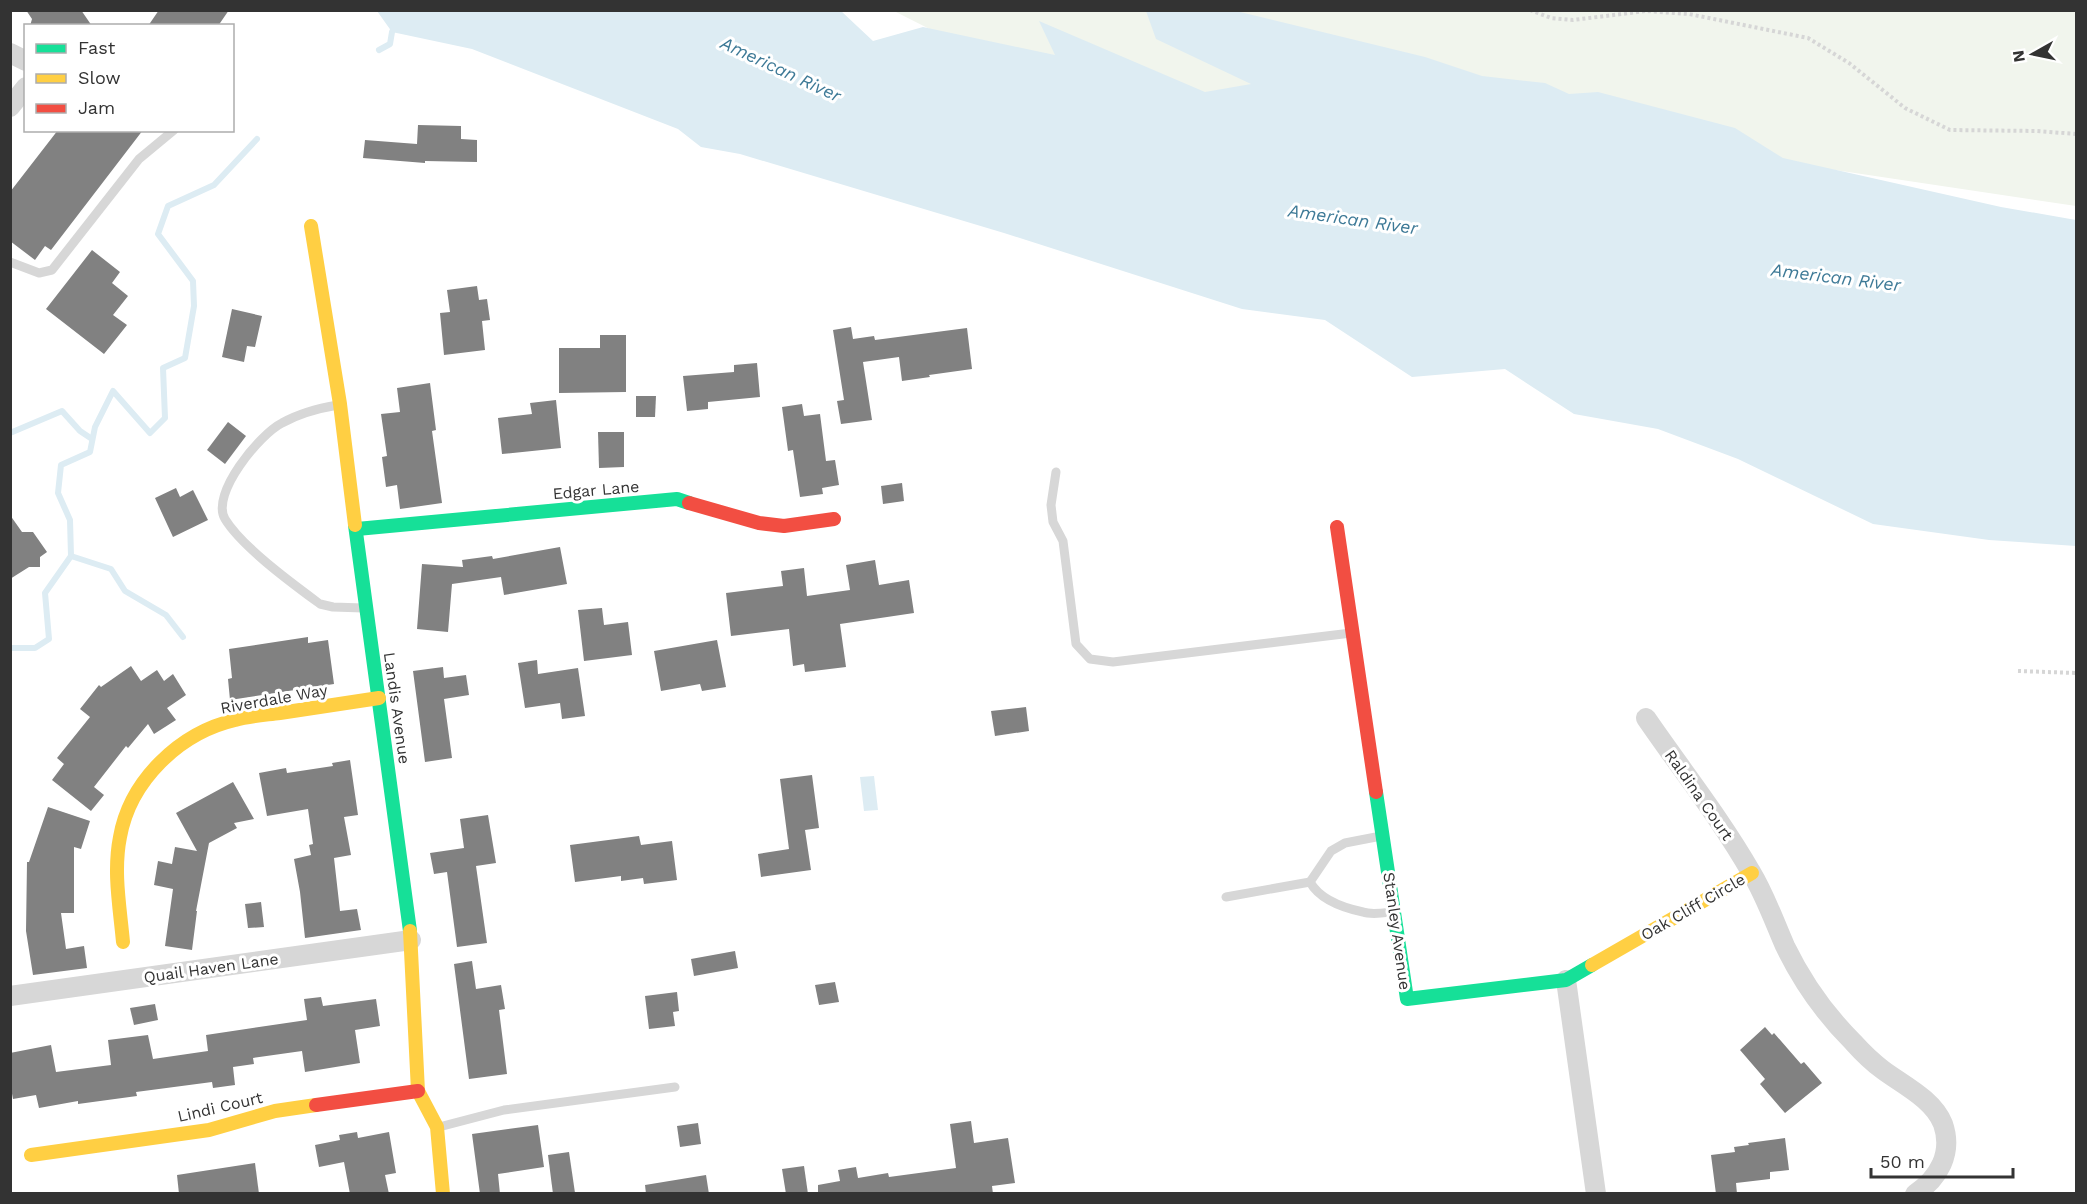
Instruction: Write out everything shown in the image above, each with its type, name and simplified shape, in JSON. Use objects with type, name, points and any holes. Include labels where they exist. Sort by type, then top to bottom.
[{"type":"street","points":[[10,53],[24,60]]},
{"type":"street","points":[[10,107],[24,90]]},
{"type":"street","name":"Landis Avenue","points":[[311,226],[340,404],[411,940],[418,1091],[437,1127],[443,1194]]},
{"type":"street","name":"Edgar Lane","points":[[357,530],[677,499],[759,523],[784,526],[834,519]]},
{"type":"street","name":"Stanley Avenue","points":[[1337,526],[1407,999],[1566,980]]},
{"type":"street","name":"Riverdale Way","points":[[123,942],[117,862],[121,831],[129,807],[142,784],[161,761],[191,737],[234,720],[380,698]]},
{"type":"street","name":"Raldina Court","points":[[1646,718],[1752,873]]},
{"type":"street","name":"Oak Cliff Circle","points":[[1566,980],[1752,873],[1804,981],[1827,1012],[1852,1042],[1880,1068],[1928,1103],[1937,1113],[1946,1138],[1944,1158],[1936,1176],[1915,1194]]},
{"type":"street","name":"Quail Haven Lane","points":[[10,996],[411,940]]},
{"type":"street","points":[[1566,980],[1596,1194]]},
{"type":"street","name":"Lindi Court","points":[[31,1155],[209,1130],[275,1111],[418,1091]]},
{"type":"lane","points":[[10,262],[39,273],[52,270],[139,159],[172,132]]},
{"type":"lane","points":[[340,404],[280,423],[257,444],[235,472],[222,506],[224,518],[254,551],[320,604],[333,607],[366,608]]},
{"type":"lane","points":[[1056,472],[1051,505],[1053,522],[1063,541],[1076,644],[1090,659],[1113,662],[1353,633]]},
{"type":"lane","points":[[1227,897],[1310,882],[1331,851],[1345,843],[1383,835]]},
{"type":"lane","points":[[1310,882],[1323,898],[1365,913],[1394,912]]},
{"type":"lane","points":[[437,1127],[504,1110],[675,1087]]},
{"type":"path","points":[[1530,10],[1551,18],[1573,20],[1646,11],[1689,14],[1808,38],[1849,63],[1905,108],[1950,130],[2076,134]]},
{"type":"path","points":[[2018,671],[2076,673]]},
{"type":"shaded area","points":[[894,11],[2076,11],[2076,206],[1702,150],[1330,136],[979,54]]},
{"type":"water","name":"American River","points":[[377,11],[841,11],[873,41],[923,27],[1055,55],[1039,21],[1205,92],[1251,84],[1156,39],[1146,11],[1236,11],[1425,57],[1482,76],[1545,83],[1569,94],[1598,92],[1735,128],[1783,158],[2001,207],[2076,220],[2076,546],[1989,540],[1873,524],[1738,459],[1658,429],[1574,414],[1505,369],[1412,377],[1325,320],[1242,309],[1004,233],[740,154],[701,147],[678,129],[472,49],[392,32]]},
{"type":"water","points":[[874,776],[878,810],[864,811],[860,777]]},
{"type":"building","points":[[26,10],[81,10],[91,24],[31,24],[32,19]]},
{"type":"building","points":[[159,10],[229,10],[219,24],[149,24]]},
{"type":"building","points":[[418,125],[461,126],[461,139],[477,140],[477,162],[425,161],[425,163],[363,158],[365,140],[417,144]]},
{"type":"building","points":[[56,132],[141,132],[51,250],[45,246],[35,260],[10,241],[10,192]]},
{"type":"building","points":[[92,250],[120,272],[112,283],[128,296],[113,315],[127,325],[104,354],[46,309]]},
{"type":"building","points":[[477,286],[479,300],[487,299],[490,320],[482,321],[485,350],[444,355],[440,313],[450,312],[447,290]]},
{"type":"building","points":[[232,309],[262,316],[255,347],[247,346],[244,362],[222,357]]},
{"type":"building","points":[[851,327],[853,339],[874,336],[875,340],[967,328],[972,369],[902,381],[899,357],[863,362],[872,420],[841,424],[837,401],[844,400],[833,330]]},
{"type":"building","points":[[600,335],[626,335],[626,392],[559,393],[559,348],[600,348]]},
{"type":"building","points":[[757,363],[760,397],[708,402],[708,409],[687,411],[683,376],[734,372],[734,365]]},
{"type":"building","points":[[430,383],[436,430],[432,431],[442,503],[400,509],[397,485],[386,487],[382,457],[387,456],[381,414],[400,412],[397,388]]},
{"type":"building","points":[[636,396],[656,396],[655,417],[636,417]]},
{"type":"building","points":[[556,400],[561,448],[502,454],[498,418],[532,414],[530,403]]},
{"type":"building","points":[[802,404],[804,416],[820,414],[826,461],[835,460],[839,485],[822,488],[823,494],[800,497],[793,450],[788,451],[782,407]]},
{"type":"building","points":[[228,422],[246,436],[225,464],[207,450]]},
{"type":"building","points":[[598,432],[624,432],[624,467],[599,468]]},
{"type":"building","points":[[902,483],[904,501],[883,504],[881,486]]},
{"type":"building","points":[[176,488],[180,497],[193,490],[208,520],[173,537],[155,498]]},
{"type":"building","points":[[10,515],[22,532],[33,532],[47,552],[40,557],[40,567],[29,567],[10,579]]},
{"type":"building","points":[[560,547],[567,584],[504,595],[501,577],[452,584],[448,632],[417,629],[422,564],[463,567],[462,560],[492,556],[493,559]]},
{"type":"building","points":[[875,560],[879,585],[909,580],[914,613],[840,624],[846,667],[805,672],[804,664],[793,666],[789,629],[731,636],[726,593],[783,586],[781,571],[804,568],[807,596],[850,590],[846,565]]},
{"type":"building","points":[[602,608],[604,625],[628,622],[632,655],[584,661],[578,610]]},
{"type":"building","points":[[308,637],[308,643],[328,640],[334,684],[230,700],[228,679],[232,678],[229,649]]},
{"type":"building","points":[[717,640],[726,687],[702,691],[700,684],[661,691],[654,651]]},
{"type":"building","points":[[537,660],[538,674],[578,668],[585,716],[562,719],[560,703],[525,708],[518,663]]},
{"type":"building","points":[[131,666],[141,681],[157,670],[164,681],[173,674],[186,695],[167,708],[176,720],[154,734],[148,724],[128,748],[126,746],[94,787],[104,795],[91,811],[52,780],[64,764],[57,758],[90,717],[80,709],[99,685],[101,687]]},
{"type":"building","points":[[443,667],[444,678],[466,675],[469,695],[444,699],[452,758],[425,762],[413,671]]},
{"type":"building","points":[[1026,707],[1029,731],[995,736],[991,711]]},
{"type":"building","points":[[350,760],[358,815],[344,817],[351,855],[334,858],[340,911],[357,909],[361,930],[305,938],[294,859],[311,855],[309,845],[313,844],[308,809],[267,816],[259,773],[286,768],[287,773],[333,766],[332,763]]},
{"type":"building","points":[[812,775],[819,828],[805,830],[811,870],[761,877],[758,854],[789,849],[780,779]]},
{"type":"building","points":[[233,782],[254,819],[234,823],[237,828],[209,843],[196,911],[192,950],[165,946],[173,889],[154,885],[158,861],[172,864],[175,847],[197,851],[176,813]]},
{"type":"building","points":[[48,807],[90,821],[81,849],[74,847],[74,913],[61,913],[66,949],[84,946],[87,968],[33,975],[26,931],[27,862],[29,862]]},
{"type":"building","points":[[488,815],[496,863],[476,866],[487,943],[457,947],[447,872],[434,874],[430,853],[464,848],[460,819]]},
{"type":"building","points":[[639,836],[641,845],[672,841],[677,880],[644,884],[643,878],[621,881],[621,876],[575,882],[570,845]]},
{"type":"building","points":[[261,902],[264,927],[248,928],[245,904]]},
{"type":"building","points":[[735,951],[738,968],[694,976],[691,959]]},
{"type":"building","points":[[472,961],[476,989],[501,985],[505,1009],[499,1010],[507,1074],[469,1079],[454,964]]},
{"type":"building","points":[[835,982],[839,1002],[819,1005],[815,985]]},
{"type":"building","points":[[677,992],[679,1011],[673,1012],[675,1026],[649,1029],[645,996]]},
{"type":"building","points":[[321,997],[323,1006],[376,999],[380,1026],[355,1030],[360,1063],[305,1072],[302,1051],[253,1058],[254,1064],[233,1067],[235,1085],[213,1088],[212,1082],[136,1092],[137,1096],[78,1104],[78,1101],[39,1108],[36,1095],[13,1099],[10,1083],[10,1053],[51,1045],[56,1072],[111,1065],[108,1040],[148,1035],[153,1059],[208,1051],[206,1035],[307,1020],[304,999]]},
{"type":"building","points":[[155,1004],[158,1020],[134,1025],[130,1008]]},
{"type":"building","points":[[1765,1027],[1772,1035],[1774,1033],[1801,1064],[1804,1062],[1822,1083],[1785,1113],[1760,1084],[1765,1079],[1740,1050]]},
{"type":"building","points":[[971,1121],[974,1143],[1008,1138],[1015,1183],[992,1186],[993,1194],[818,1194],[818,1185],[840,1181],[838,1170],[856,1167],[858,1178],[888,1173],[889,1177],[956,1168],[950,1124]]},
{"type":"building","points":[[698,1123],[701,1144],[680,1147],[677,1126]]},
{"type":"building","points":[[538,1125],[544,1167],[498,1174],[500,1194],[480,1194],[472,1134]]},
{"type":"building","points":[[357,1132],[358,1138],[389,1132],[396,1173],[385,1175],[389,1194],[350,1194],[344,1162],[319,1167],[315,1145],[340,1140],[339,1135]]},
{"type":"building","points":[[1785,1138],[1789,1170],[1770,1172],[1770,1179],[1736,1183],[1737,1194],[1716,1194],[1711,1155],[1735,1152],[1734,1147],[1749,1145],[1748,1143]]},
{"type":"building","points":[[569,1152],[575,1193],[553,1194],[548,1155]]},
{"type":"building","points":[[255,1163],[259,1194],[179,1194],[177,1175]]},
{"type":"building","points":[[804,1166],[808,1194],[786,1194],[782,1169]]},
{"type":"building","points":[[706,1175],[709,1194],[646,1194],[645,1185]]},
{"type":"waterway","points":[[379,50],[390,44],[392,32],[402,10]]},
{"type":"waterway","points":[[10,648],[35,648],[49,639],[45,593],[71,556],[70,520],[58,493],[61,465],[90,452],[95,427],[113,391],[150,433],[165,418],[163,368],[185,358],[194,306],[193,281],[158,234],[168,206],[214,185],[257,139]]},
{"type":"waterway","points":[[10,433],[62,411],[80,431],[92,439]]},
{"type":"waterway","points":[[71,556],[111,569],[125,591],[166,615],[183,637]]},
{"type":"traffic: fast","points":[[357,529],[677,499],[689,503]]},
{"type":"traffic: fast","points":[[355,525],[410,931]]},
{"type":"traffic: fast","points":[[1376,792],[1407,999],[1566,980],[1592,965]]},
{"type":"traffic: slow","points":[[311,226],[340,404],[355,525]]},
{"type":"traffic: slow","points":[[123,942],[117,877],[120,837],[134,797],[160,762],[177,748],[214,726],[251,717],[379,698]]},
{"type":"traffic: slow","points":[[1592,965],[1752,873]]},
{"type":"traffic: slow","points":[[410,931],[418,1091],[437,1127],[443,1194]]},
{"type":"traffic: slow","points":[[31,1155],[209,1130],[275,1111],[316,1105]]},
{"type":"traffic: jam","points":[[689,503],[759,523],[784,526],[834,519]]},
{"type":"traffic: jam","points":[[1337,527],[1376,792]]},
{"type":"traffic: jam","points":[[316,1105],[418,1091]]}]
